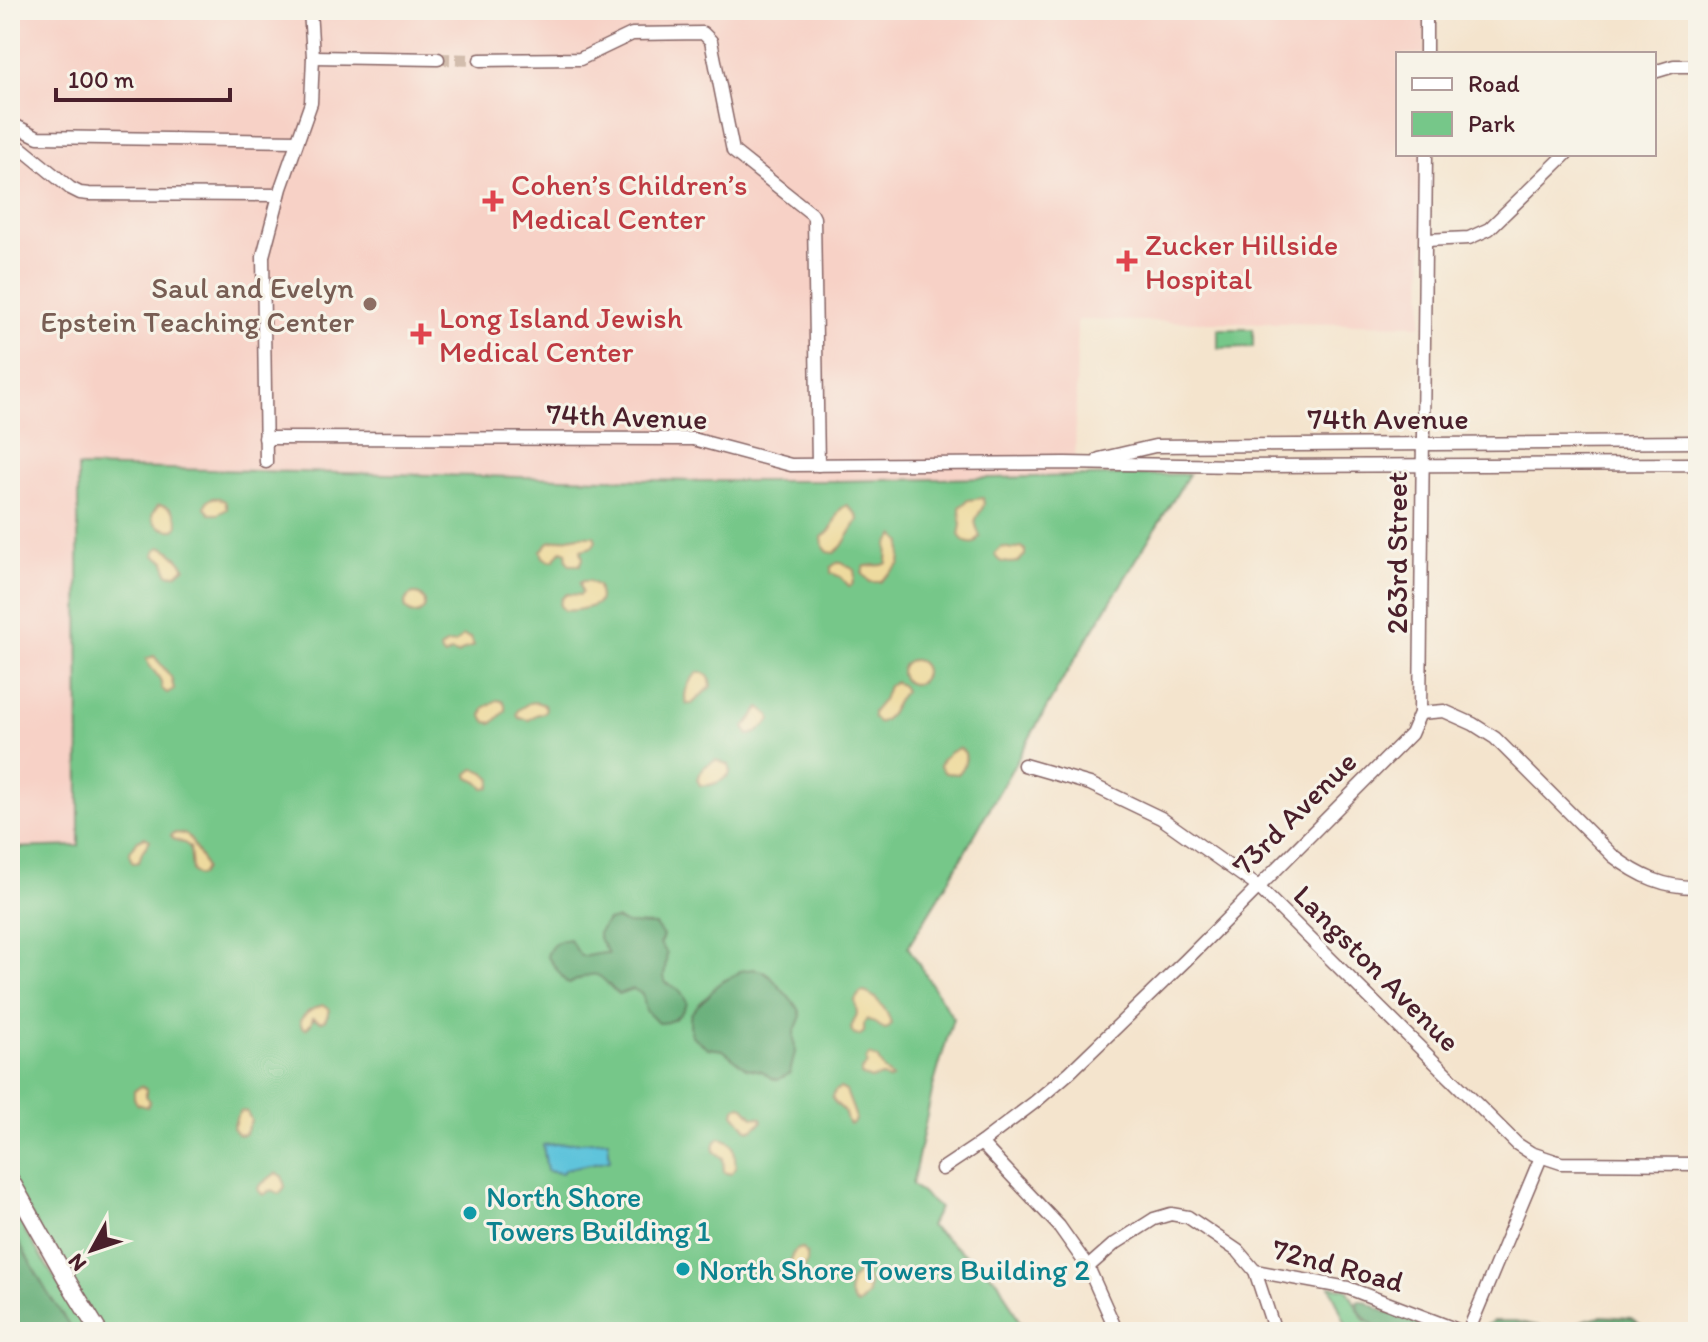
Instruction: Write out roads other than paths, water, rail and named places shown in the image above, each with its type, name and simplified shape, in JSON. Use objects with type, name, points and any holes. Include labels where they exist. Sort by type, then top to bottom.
[{"type":"main road","points":[[10,1179],[99,1332]]},
{"type":"street","points":[[266,462],[263,256],[279,195],[311,103],[313,57],[310,10]]},
{"type":"street","points":[[1426,10],[1426,52]]},
{"type":"street","points":[[480,60],[580,59],[632,34],[703,33],[708,37],[733,151],[814,218],[818,465]]},
{"type":"street","points":[[313,57],[438,59]]},
{"type":"street","points":[[1656,71],[1674,66],[1698,66]]},
{"type":"street","points":[[10,123],[46,138],[297,141]]},
{"type":"street","points":[[10,139],[80,193],[279,195]]},
{"type":"street","name":"263rd Street","points":[[1420,713],[1426,156]]},
{"type":"street","points":[[1426,240],[1469,238],[1489,229],[1564,156]]},
{"type":"street","name":"74th Avenue","points":[[265,438],[693,439],[791,465],[1698,466]]},
{"type":"street","name":"74th Avenue","points":[[1080,463],[1155,446],[1698,442]]},
{"type":"street","points":[[1420,713],[1444,711],[1486,731],[1613,856],[1635,872],[1671,886],[1698,887]]},
{"type":"street","name":"73rd Avenue","points":[[942,1169],[981,1143],[1070,1072],[1411,734],[1420,713]]},
{"type":"street","name":"Langston Avenue","points":[[1024,765],[1090,784],[1161,818],[1257,886],[1517,1144],[1531,1153],[1561,1163],[1698,1164]]},
{"type":"street","points":[[981,1143],[1059,1226],[1088,1267],[1117,1332]]},
{"type":"street","points":[[1466,1332],[1541,1157]]},
{"type":"street","name":"72nd Road","points":[[1088,1267],[1113,1245],[1154,1219],[1171,1214],[1188,1217],[1238,1251],[1255,1271],[1348,1288],[1466,1332]]},
{"type":"street","points":[[1255,1271],[1275,1332]]},
{"type":"water","points":[[608,1140],[610,1160],[565,1169],[562,1173],[547,1171],[543,1145]]},
{"type":"tunnel","points":[[438,59],[480,60]]},
{"type":"place","name":"Cohen’s Children’s Medical Center","points":[[493,201]]},
{"type":"place","name":"Zucker Hillside Hospital","points":[[1127,261]]},
{"type":"place","name":"Saul and Evelyn Epstein Teaching Center","points":[[370,304]]},
{"type":"place","name":"Long Island Jewish Medical Center","points":[[421,334]]},
{"type":"place","name":"North Shore Towers Building 1","points":[[470,1213]]},
{"type":"place","name":"North Shore Towers Building 2","points":[[683,1269]]}]
